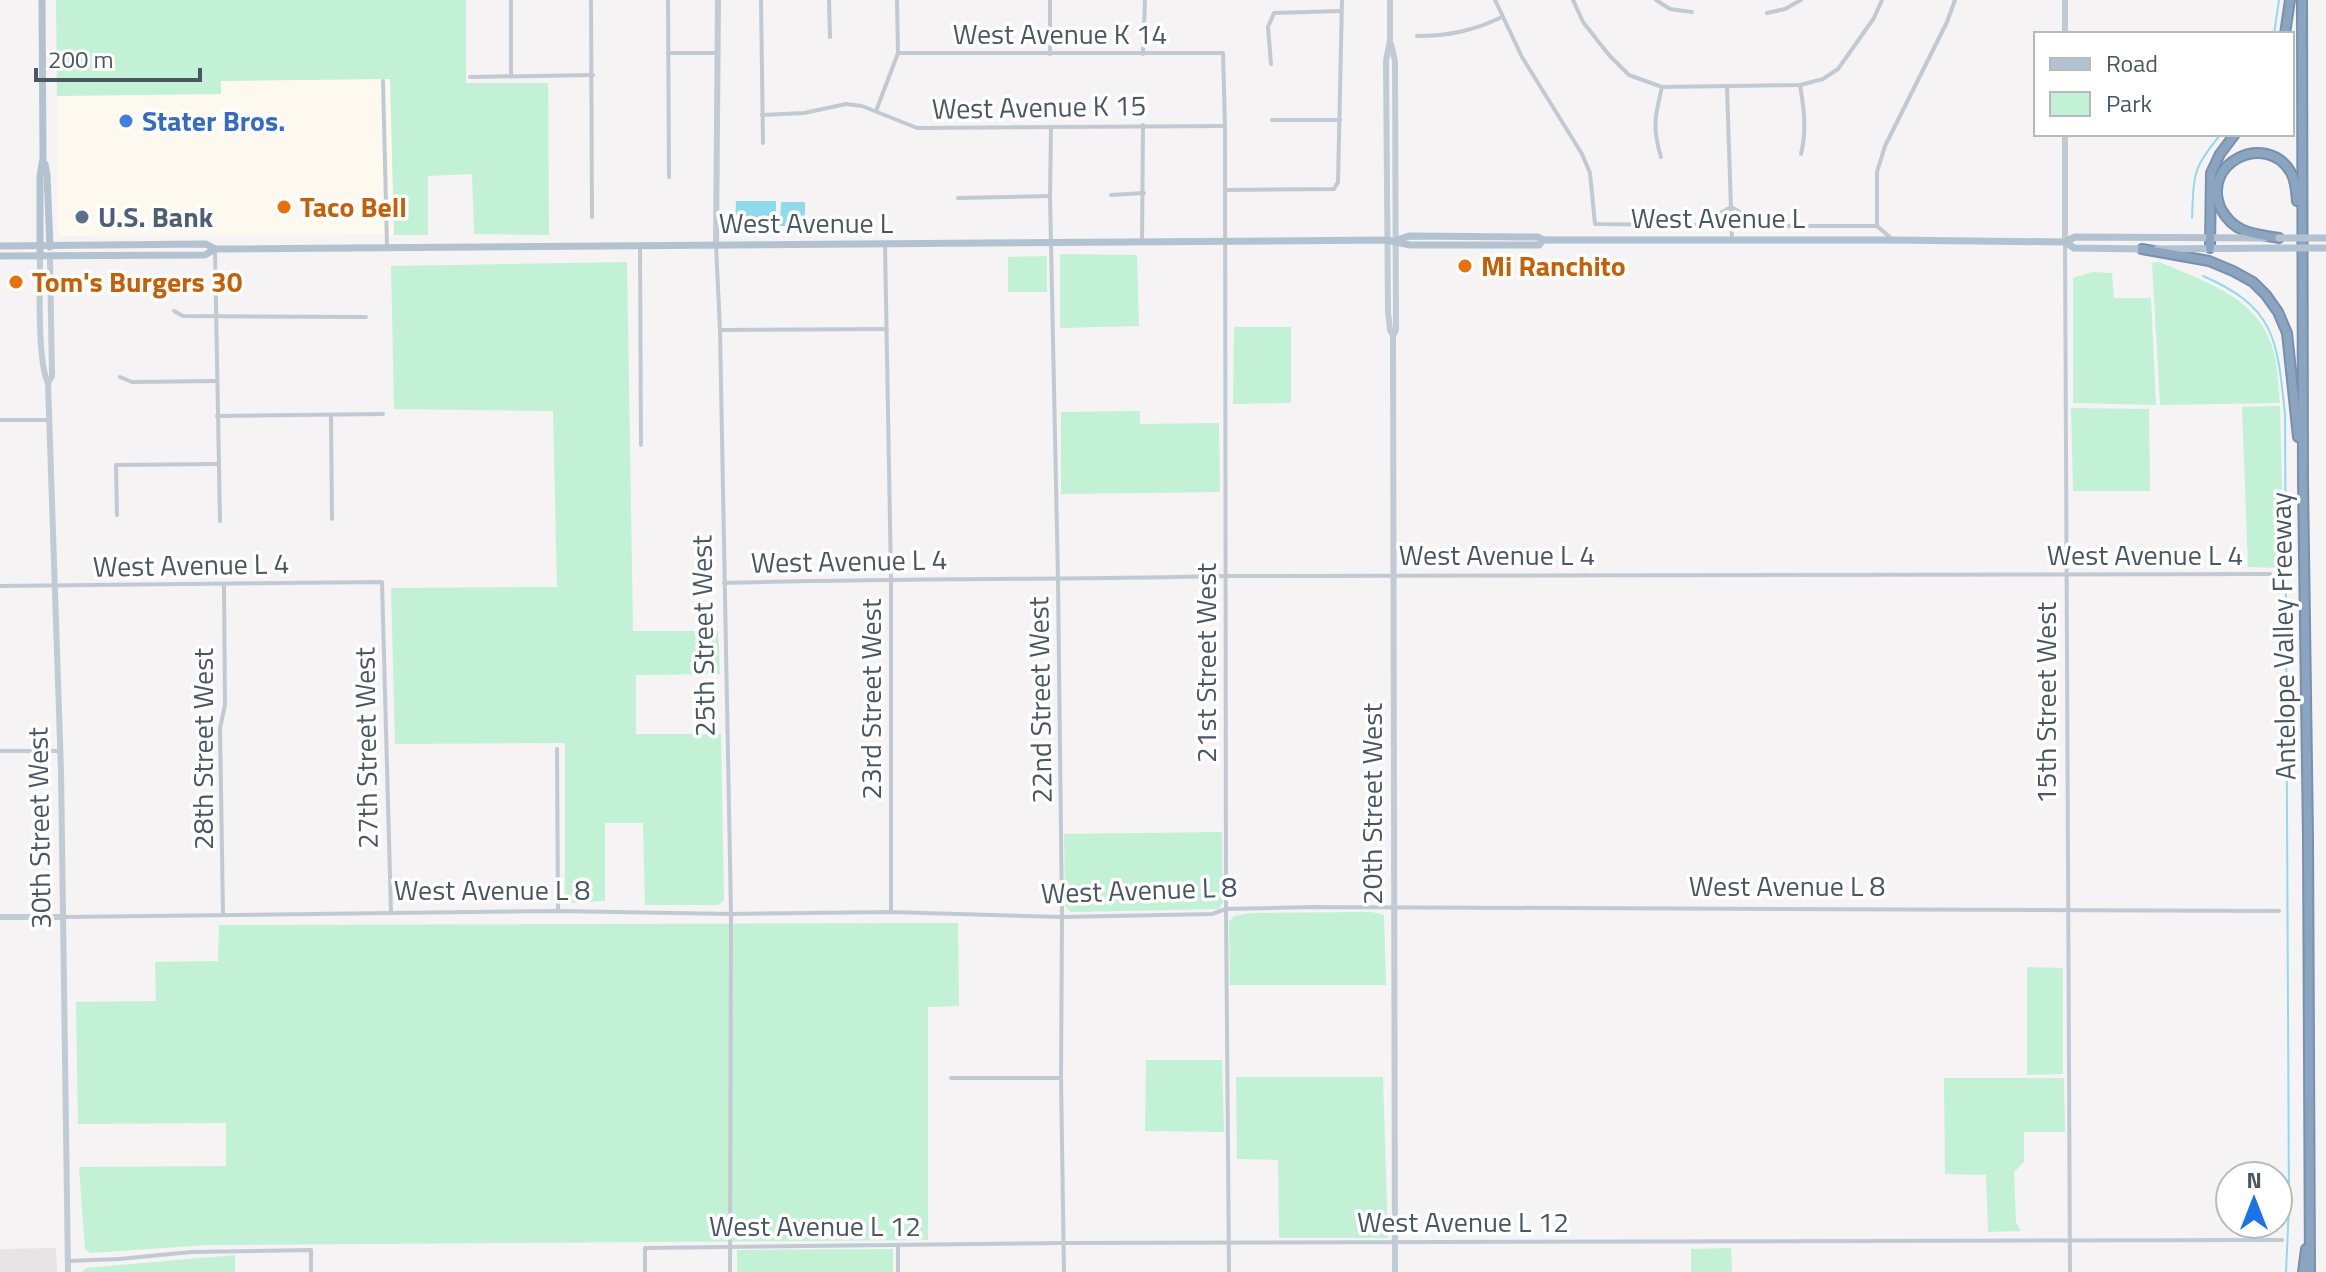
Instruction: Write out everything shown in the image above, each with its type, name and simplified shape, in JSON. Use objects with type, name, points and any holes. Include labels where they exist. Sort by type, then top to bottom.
[{"type":"highway","points":[[2285,32],[2290,0]]},
{"type":"highway","name":"Antelope Valley Freeway","points":[[2302,0],[2310,1272]]},
{"type":"highway","points":[[2210,248],[2211,173],[2234,136]]},
{"type":"highway","points":[[2279,238],[2243,230],[2229,222],[2218,200],[2218,180],[2229,163],[2245,155],[2268,155],[2289,169],[2295,181],[2303,297]]},
{"type":"highway","points":[[2142,249],[2209,261],[2233,271],[2253,282],[2278,312],[2287,333],[2303,482]]},
{"type":"highway","points":[[2303,1272],[2310,1237]]},
{"type":"main road","name":"30th Street West","points":[[42,0],[41,326],[51,420],[56,586],[68,1272]]},
{"type":"main road","name":"25th Street West","points":[[716,245],[718,0]]},
{"type":"main road","name":"20th Street West","points":[[1390,0],[1390,40],[1386,61],[1392,240],[1388,312],[1393,336],[1395,1272]]},
{"type":"main road","points":[[2065,0],[2065,32]]},
{"type":"main road","name":"15th Street West","points":[[2065,136],[2065,242]]},
{"type":"main road","name":"30th Street West","points":[[43,158],[47,175],[50,245],[52,376],[48,383]]},
{"type":"main road","name":"West Avenue L","points":[[0,246],[206,244],[215,249],[885,245],[1392,240],[1409,236],[1538,237],[1543,240],[2065,242],[2075,237],[2326,238]]},
{"type":"main road","name":"West Avenue L","points":[[2065,242],[2074,248],[2326,248]]},
{"type":"main road","name":"West Avenue L","points":[[0,256],[205,255],[215,249]]},
{"type":"main road","name":"West Avenue L 8","points":[[0,917],[63,917]]},
{"type":"street","points":[[511,0],[511,76]]},
{"type":"street","points":[[591,0],[592,217]]},
{"type":"street","points":[[668,0],[669,177]]},
{"type":"street","points":[[761,0],[763,143]]},
{"type":"street","points":[[829,0],[830,37]]},
{"type":"street","points":[[876,111],[898,53],[897,0]]},
{"type":"street","points":[[1050,0],[1050,55]]},
{"type":"street","points":[[1143,54],[1145,0]]},
{"type":"street","points":[[1225,190],[1334,189],[1338,182],[1342,0]]},
{"type":"street","points":[[1417,36],[1465,32],[1502,17],[1495,0]]},
{"type":"street","points":[[1573,0],[1583,22],[1629,75],[1662,87],[1800,85],[1823,79],[1838,69],[1874,18],[1882,0]]},
{"type":"street","points":[[1656,0],[1670,9],[1692,12]]},
{"type":"street","points":[[1767,13],[1785,9],[1801,0]]},
{"type":"street","points":[[1893,240],[1877,226],[1877,172],[1885,146],[1955,0]]},
{"type":"street","points":[[1271,64],[1268,27],[1274,13],[1341,11]]},
{"type":"street","name":"West Avenue L","points":[[1502,17],[1522,57],[1582,154],[1590,173],[1595,224],[1699,225],[1731,207],[1764,226],[1877,226]]},
{"type":"street","points":[[668,53],[718,53]]},
{"type":"street","name":"West Avenue K 14","points":[[898,53],[1223,53]]},
{"type":"street","name":"21st Street West","points":[[1223,53],[1229,1272]]},
{"type":"street","points":[[470,77],[593,75]]},
{"type":"street","points":[[383,81],[387,247]]},
{"type":"street","points":[[1800,85],[1805,115],[1805,140],[1801,154]]},
{"type":"street","points":[[1727,86],[1732,240]]},
{"type":"street","points":[[1661,157],[1654,135],[1662,87]]},
{"type":"street","name":"West Avenue K 15","points":[[762,115],[804,113],[846,104],[876,111],[917,128],[1225,126]]},
{"type":"street","points":[[1272,120],[1340,120]]},
{"type":"street","points":[[1142,242],[1143,125]]},
{"type":"street","name":"22nd Street West","points":[[1051,128],[1064,1272]]},
{"type":"street","points":[[1111,195],[1144,193]]},
{"type":"street","points":[[958,198],[1050,196]]},
{"type":"street","name":"15th Street West","points":[[2065,242],[2070,1272]]},
{"type":"street","name":"25th Street West","points":[[716,245],[731,914],[730,1272]]},
{"type":"street","name":"23rd Street West","points":[[885,245],[891,578],[891,912]]},
{"type":"street","points":[[640,246],[641,445]]},
{"type":"street","points":[[215,249],[220,521]]},
{"type":"street","points":[[174,311],[183,316],[366,317]]},
{"type":"street","points":[[720,330],[887,329]]},
{"type":"street","points":[[120,377],[132,382],[216,381]]},
{"type":"street","points":[[217,416],[383,414]]},
{"type":"street","points":[[331,416],[332,519]]},
{"type":"street","points":[[0,420],[51,420]]},
{"type":"street","points":[[117,515],[116,465],[218,464]]},
{"type":"street","name":"West Avenue L 4","points":[[724,583],[891,578],[1058,580],[1393,575],[2270,574]]},
{"type":"street","name":"West Avenue L 4","points":[[0,586],[382,582]]},
{"type":"street","name":"27th Street West","points":[[382,582],[391,913]]},
{"type":"street","name":"28th Street West","points":[[223,914],[220,728],[225,705],[224,585]]},
{"type":"street","points":[[557,749],[558,911]]},
{"type":"street","points":[[0,751],[60,751]]},
{"type":"street","name":"West Avenue L 8","points":[[63,917],[558,911],[731,914],[891,912],[1062,917],[1212,914],[1226,909],[1394,907],[2279,911]]},
{"type":"street","points":[[951,1078],[1061,1078]]},
{"type":"street","name":"West Avenue L 12","points":[[645,1272],[645,1248],[1064,1243],[2282,1240]]},
{"type":"street","points":[[898,1245],[898,1272]]},
{"type":"street","points":[[68,1261],[191,1252],[311,1250],[311,1272]]},
{"type":"shaded area","points":[[391,79],[394,235],[61,236],[58,230],[57,96],[220,94],[220,81]]},
{"type":"shaded area","points":[[56,1248],[57,1272],[0,1272],[0,1249]]},
{"type":"green space","points":[[56,0],[466,0],[466,83],[548,83],[549,235],[474,234],[472,174],[428,176],[428,235],[394,235],[390,79],[221,81],[221,94],[57,96]]},
{"type":"green space","points":[[1060,254],[1137,255],[1139,326],[1060,328]]},
{"type":"green space","points":[[1047,256],[1047,292],[1008,292],[1008,257]]},
{"type":"green space","points":[[627,262],[633,631],[718,631],[720,674],[636,675],[636,734],[721,734],[724,900],[718,905],[645,905],[643,823],[605,823],[605,901],[570,903],[565,897],[565,743],[395,744],[391,588],[557,587],[553,411],[394,409],[391,266]]},
{"type":"green space","points":[[2160,262],[2229,294],[2257,318],[2274,353],[2280,403],[2160,405],[2152,263]]},
{"type":"green space","points":[[2092,272],[2112,273],[2114,298],[2151,298],[2156,405],[2073,403],[2073,278]]},
{"type":"green space","points":[[1234,327],[1291,327],[1291,403],[1233,404]]},
{"type":"green space","points":[[2280,406],[2284,568],[2248,567],[2242,407]]},
{"type":"green space","points":[[2071,408],[2149,409],[2150,491],[2073,491]]},
{"type":"green space","points":[[1140,411],[1140,424],[1219,423],[1220,492],[1061,494],[1061,412]]},
{"type":"green space","points":[[1222,832],[1223,902],[1219,909],[1071,912],[1065,906],[1064,834]]},
{"type":"green space","points":[[1372,912],[1384,915],[1386,985],[1230,985],[1229,922],[1234,916],[1252,913]]},
{"type":"green space","points":[[958,923],[959,1006],[928,1007],[928,1240],[208,1245],[90,1253],[85,1249],[79,1167],[226,1166],[226,1123],[78,1124],[76,1002],[156,1001],[155,962],[218,961],[219,925]]},
{"type":"green space","points":[[2027,967],[2063,968],[2063,1074],[2027,1075]]},
{"type":"green space","points":[[1146,1060],[1222,1060],[1224,1132],[1145,1131]]},
{"type":"green space","points":[[1236,1077],[1383,1077],[1388,1238],[1279,1238],[1278,1160],[1237,1159]]},
{"type":"green space","points":[[1944,1078],[2064,1078],[2065,1132],[2024,1132],[2024,1162],[2014,1172],[2016,1222],[2021,1231],[1988,1232],[1986,1175],[1945,1174]]},
{"type":"green space","points":[[1731,1248],[1732,1272],[1691,1272],[1691,1249]]},
{"type":"green space","points":[[893,1249],[893,1272],[737,1272],[737,1250]]},
{"type":"green space","points":[[235,1255],[235,1272],[82,1272],[86,1268]]},
{"type":"water","points":[[736,201],[776,201],[776,226],[735,226]]},
{"type":"water","points":[[781,202],[805,202],[805,226],[780,226]]},
{"type":"waterway","points":[[2274,32],[2279,0]]},
{"type":"waterway","points":[[2192,218],[2196,172],[2220,136]]},
{"type":"waterway","points":[[2203,276],[2246,301],[2269,330],[2279,366],[2285,414],[2289,1207],[2286,1272]]},
{"type":"place","name":"Stater Bros.","points":[[126,121]]},
{"type":"place","name":"Taco Bell","points":[[284,207]]},
{"type":"place","name":"U.S. Bank","points":[[82,217]]},
{"type":"place","name":"Mi Ranchito","points":[[1465,266]]},
{"type":"place","name":"Tom's Burgers 30","points":[[16,282]]}]
